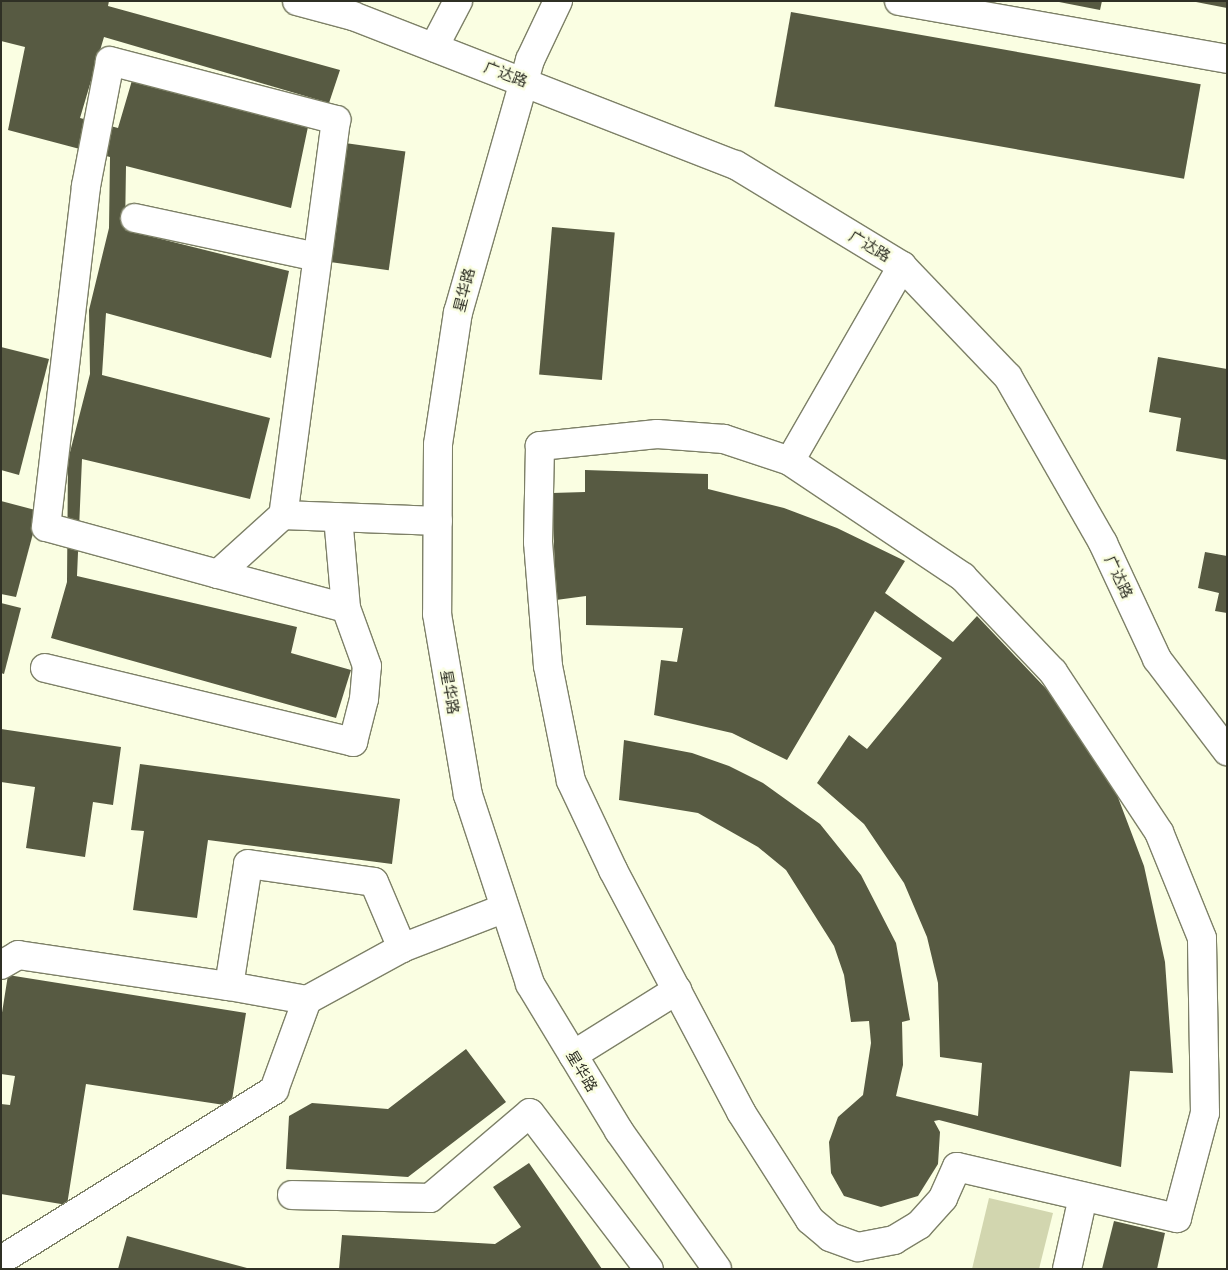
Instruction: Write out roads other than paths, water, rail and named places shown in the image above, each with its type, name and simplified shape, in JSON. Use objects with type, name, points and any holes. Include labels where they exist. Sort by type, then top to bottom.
[{"type":"street","name":"广达路","points":[[297,1],[434,47],[527,70],[736,165],[902,266],[1008,377],[1103,543],[1156,659],[1227,751]]},
{"type":"street","points":[[434,47],[458,1]]},
{"type":"street","name":"星华路","points":[[558,1],[527,70],[458,312],[438,446],[437,614],[468,795],[530,984],[619,1131],[717,1269]]},
{"type":"street","points":[[900,1],[1227,59]]},
{"type":"street","points":[[218,574],[283,515],[336,120],[110,61],[86,186],[46,527],[218,574],[346,608]]},
{"type":"street","points":[[135,218],[317,257]]},
{"type":"street","points":[[790,461],[902,266]]},
{"type":"street","points":[[657,434],[724,439],[790,461],[963,577],[1053,672],[1159,832],[1202,938],[1205,1113],[1177,1218],[957,1167],[943,1198],[919,1225],[894,1240],[858,1247],[830,1237],[810,1220],[741,1112],[677,990],[571,781],[548,666],[538,542],[540,446],[657,434]]},
{"type":"street","points":[[283,515],[438,521]]},
{"type":"street","points":[[45,668],[353,742],[364,699],[367,666],[346,608],[338,517]]},
{"type":"street","points":[[229,986],[248,864],[374,882],[402,948]]},
{"type":"street","points":[[1,965],[18,955],[229,986],[307,1000],[402,948],[505,908]]},
{"type":"street","points":[[572,1055],[677,990]]},
{"type":"street","points":[[1,1260],[274,1090],[307,1000]]},
{"type":"street","points":[[292,1195],[430,1198],[530,1113],[650,1269]]},
{"type":"street","points":[[1067,1269],[1083,1197]]}]
